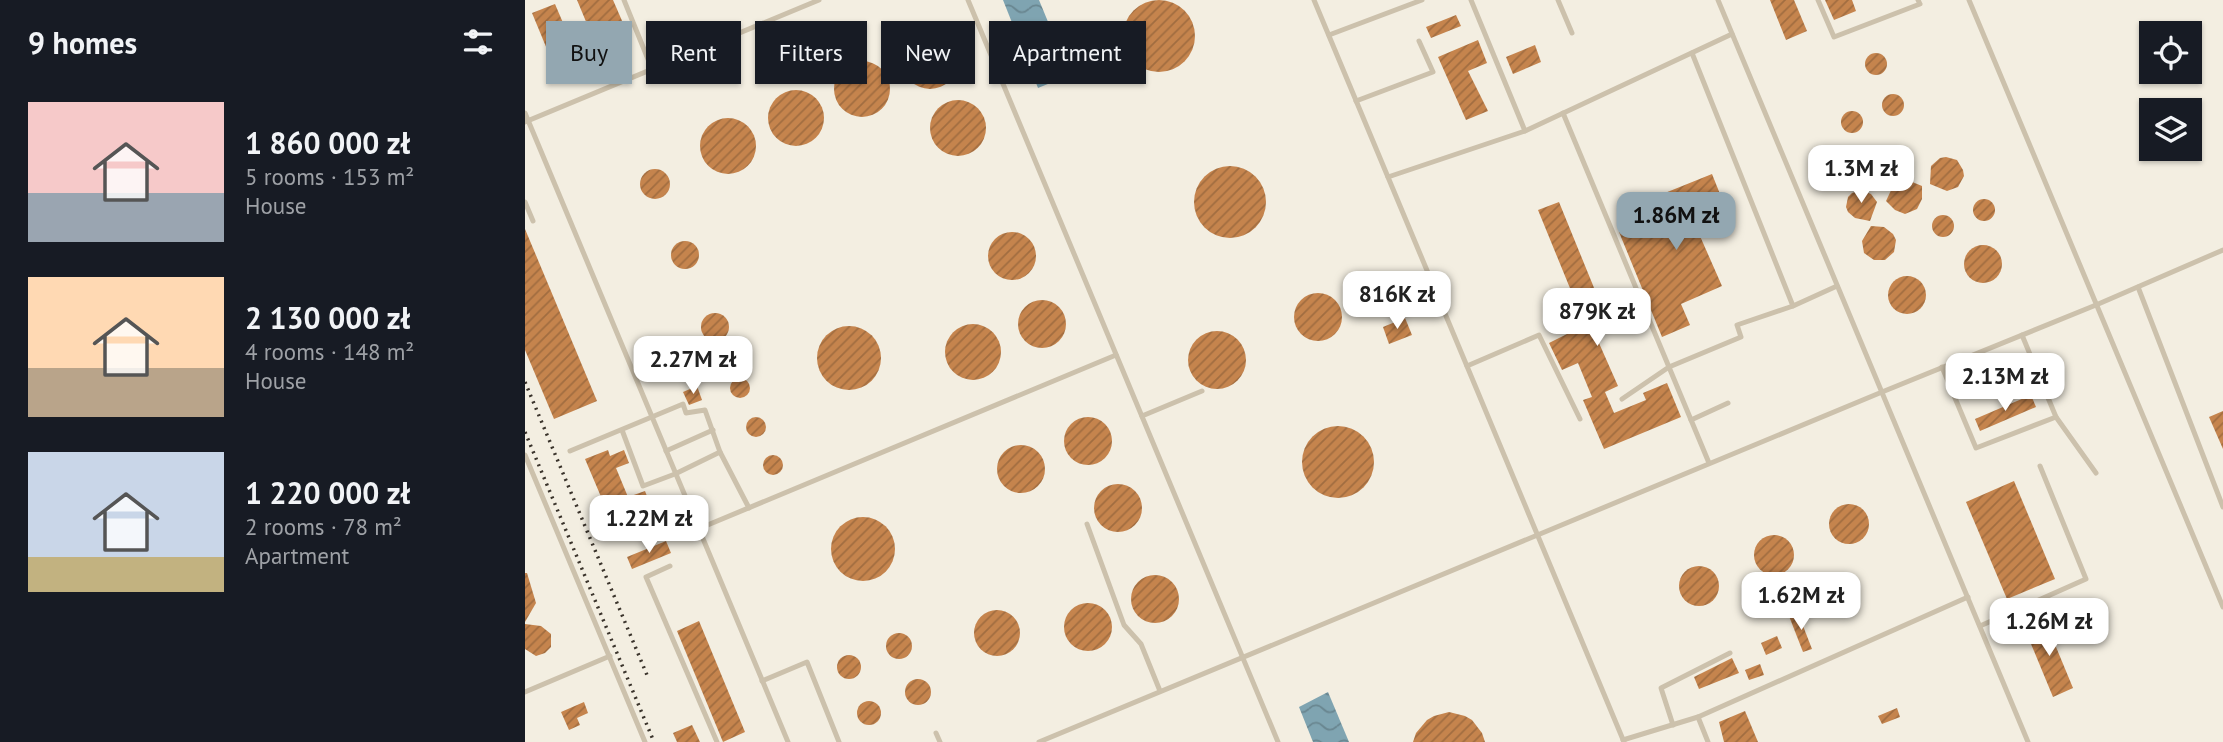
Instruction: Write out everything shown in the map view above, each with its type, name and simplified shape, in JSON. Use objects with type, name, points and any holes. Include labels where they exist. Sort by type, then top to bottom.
[{"type":"lane","points":[[624,0],[646,54]]},
{"type":"lane","points":[[741,32],[818,0]]},
{"type":"lane","points":[[968,0],[1278,742]]},
{"type":"lane","points":[[1314,0],[1623,741],[1698,717],[1968,597]]},
{"type":"lane","points":[[1329,36],[1422,0]]},
{"type":"lane","points":[[1471,0],[1525,131]]},
{"type":"lane","points":[[1558,0],[1572,33]]},
{"type":"lane","points":[[1718,0],[2028,742]]},
{"type":"lane","points":[[1818,0],[1834,37],[1920,4],[1918,0]]},
{"type":"lane","points":[[1969,0],[2223,607]]},
{"type":"lane","points":[[1388,177],[1525,131],[1732,34]]},
{"type":"lane","points":[[1356,101],[1433,72],[1419,41]]},
{"type":"lane","points":[[1692,53],[1793,306]]},
{"type":"lane","points":[[526,121],[646,71]]},
{"type":"lane","points":[[525,113],[526,121],[788,742]]},
{"type":"lane","points":[[1563,113],[1709,463]]},
{"type":"lane","points":[[525,202],[533,221]]},
{"type":"lane","points":[[1039,742],[2223,250]]},
{"type":"lane","points":[[1403,285],[1428,273]]},
{"type":"lane","points":[[1622,399],[1669,367],[1741,337],[1737,325],[1793,306],[1837,286]]},
{"type":"lane","points":[[2138,287],[2223,507]]},
{"type":"lane","points":[[1467,366],[1539,335],[1580,419]]},
{"type":"lane","points":[[2022,335],[2056,417],[2096,473]]},
{"type":"lane","points":[[698,529],[1116,355]]},
{"type":"lane","points":[[1942,367],[1976,448],[2056,417]]},
{"type":"lane","points":[[1142,416],[1202,391]]},
{"type":"lane","points":[[1691,420],[1728,402]]},
{"type":"lane","points":[[570,451],[683,404],[686,413],[705,410],[720,452],[749,508]]},
{"type":"lane","points":[[622,430],[643,485],[675,474],[720,452]]},
{"type":"lane","points":[[666,451],[713,430]]},
{"type":"lane","points":[[525,455],[645,742]]},
{"type":"lane","points":[[1980,626],[2086,579],[2040,466]]},
{"type":"lane","points":[[1087,524],[1124,625],[1141,644],[1160,691]]},
{"type":"lane","points":[[670,566],[646,577],[717,742]]},
{"type":"lane","points":[[1673,725],[1661,688],[1730,653]]},
{"type":"lane","points":[[525,692],[610,656]]},
{"type":"lane","points":[[762,681],[807,662],[839,742]]},
{"type":"lane","points":[[1698,717],[1708,742]]},
{"type":"lane","points":[[936,733],[940,742]]},
{"type":"water","points":[[1003,0],[1039,0],[1048,21],[1011,21]]},
{"type":"water","points":[[1328,692],[1349,742],[1313,742],[1299,707]]},
{"type":"building","points":[[577,0],[613,0],[622,21],[586,21]]},
{"type":"building","points":[[1166,0],[1185,10],[1195,29],[1193,50],[1185,62],[1173,70],[1152,72],[1146,70],[1146,21],[1126,21],[1133,10],[1145,2]]},
{"type":"building","points":[[1770,0],[1794,0],[1807,31],[1786,40]]},
{"type":"building","points":[[1825,0],[1852,0],[1856,11],[1834,20]]},
{"type":"building","points":[[555,4],[562,21],[546,21],[546,47],[532,13]]},
{"type":"building","points":[[1456,15],[1461,26],[1431,38],[1426,27]]},
{"type":"building","points":[[1478,40],[1487,63],[1468,71],[1488,111],[1466,120],[1438,57]]},
{"type":"building","points":[[1535,45],[1541,62],[1513,74],[1506,57]]},
{"type":"building","points":[[1872,53],[1880,53],[1887,60],[1887,68],[1880,75],[1872,75],[1865,68],[1865,60]]},
{"type":"building","points":[[867,61],[881,68],[881,84],[890,84],[890,94],[885,105],[867,117],[857,117],[846,112],[834,94],[834,84],[867,84]]},
{"type":"building","points":[[914,84],[946,84],[935,89]]},
{"type":"building","points":[[791,90],[801,90],[816,98],[822,107],[822,129],[816,138],[801,146],[791,146],[773,134],[768,123],[768,113],[780,95]]},
{"type":"building","points":[[1889,94],[1897,94],[1904,101],[1904,109],[1897,116],[1889,116],[1882,109],[1882,101]]},
{"type":"building","points":[[953,100],[963,100],[978,108],[984,117],[984,139],[978,148],[963,156],[953,156],[935,144],[930,133],[930,123],[942,105]]},
{"type":"building","points":[[1848,111],[1856,111],[1863,118],[1863,126],[1856,133],[1848,133],[1841,126],[1841,118]]},
{"type":"building","points":[[723,118],[733,118],[748,126],[754,135],[754,157],[748,166],[733,174],[723,174],[705,162],[700,151],[700,141],[712,123]]},
{"type":"building","points":[[1940,158],[1957,160],[1964,176],[1958,187],[1947,191],[1930,184],[1931,166]]},
{"type":"building","points":[[1237,166],[1256,176],[1264,188],[1264,216],[1256,228],[1244,236],[1223,238],[1204,228],[1196,216],[1194,195],[1204,176],[1216,168]]},
{"type":"building","points":[[655,169],[666,173],[670,184],[666,195],[655,199],[644,195],[640,184],[644,173]]},
{"type":"building","points":[[1712,174],[1728,214],[1696,227],[1722,286],[1681,304],[1690,325],[1662,337],[1619,232],[1662,214],[1655,197]]},
{"type":"building","points":[[1905,179],[1922,186],[1922,199],[1917,209],[1905,214],[1895,210],[1886,201],[1894,184]]},
{"type":"building","points":[[1861,190],[1871,194],[1877,202],[1870,221],[1855,218],[1846,207],[1848,197]]},
{"type":"building","points":[[1980,199],[1988,199],[1995,206],[1995,214],[1988,221],[1980,221],[1973,214],[1973,206]]},
{"type":"building","points":[[1559,202],[1599,300],[1575,310],[1583,328],[1591,325],[1618,386],[1605,392],[1614,413],[1646,400],[1643,393],[1667,383],[1681,417],[1604,449],[1583,400],[1592,397],[1578,363],[1562,370],[1549,343],[1567,334],[1556,306],[1574,298],[1538,210]]},
{"type":"building","points":[[1939,215],[1947,215],[1954,222],[1954,230],[1947,237],[1939,237],[1932,230],[1932,222]]},
{"type":"building","points":[[1871,226],[1884,227],[1896,240],[1894,252],[1885,260],[1874,260],[1864,253],[1862,241]]},
{"type":"building","points":[[525,229],[597,401],[554,419],[525,350]]},
{"type":"building","points":[[1012,232],[1029,239],[1036,256],[1029,273],[1012,280],[995,273],[988,256],[995,239]]},
{"type":"building","points":[[685,241],[695,245],[699,255],[695,265],[685,269],[675,265],[671,255],[675,245]]},
{"type":"building","points":[[1983,245],[1996,251],[2002,264],[1996,277],[1983,283],[1970,277],[1964,264],[1970,251]]},
{"type":"building","points":[[1392,271],[1397,284],[1373,295],[1367,282]]},
{"type":"building","points":[[1907,276],[1920,282],[1926,295],[1920,308],[1907,314],[1894,308],[1888,295],[1894,282]]},
{"type":"building","points":[[1318,293],[1335,300],[1342,317],[1335,334],[1318,341],[1301,334],[1294,317],[1301,300]]},
{"type":"building","points":[[1042,300],[1059,307],[1066,324],[1059,341],[1042,348],[1025,341],[1018,324],[1025,307]]},
{"type":"building","points":[[715,313],[725,317],[729,327],[725,337],[715,341],[705,337],[701,327],[705,317]]},
{"type":"building","points":[[1405,318],[1412,335],[1389,344],[1383,327]]},
{"type":"building","points":[[967,324],[979,324],[989,328],[997,336],[1001,352],[997,368],[989,376],[979,380],[967,380],[957,376],[949,368],[945,358],[945,346],[949,336],[957,328]]},
{"type":"building","points":[[849,326],[867,332],[875,340],[881,358],[875,376],[867,384],[849,390],[831,384],[823,376],[817,358],[823,340],[831,332]]},
{"type":"building","points":[[1211,331],[1223,331],[1238,339],[1246,354],[1246,366],[1238,381],[1223,389],[1211,389],[1196,381],[1188,366],[1188,354],[1196,339]]},
{"type":"building","points":[[740,378],[747,381],[750,388],[747,395],[740,398],[733,395],[730,388],[733,381]]},
{"type":"building","points":[[697,386],[702,400],[689,405],[683,392]]},
{"type":"building","points":[[2031,395],[2036,407],[1980,431],[1975,419]]},
{"type":"building","points":[[2223,411],[2223,449],[2209,417]]},
{"type":"building","points":[[756,417],[763,420],[766,427],[763,434],[756,437],[749,434],[746,427],[749,420]]},
{"type":"building","points":[[1088,417],[1105,424],[1112,441],[1105,458],[1088,465],[1071,458],[1064,441],[1071,424]]},
{"type":"building","points":[[1345,426],[1364,436],[1372,448],[1372,476],[1364,488],[1352,496],[1331,498],[1312,488],[1304,476],[1302,455],[1312,436],[1324,428]]},
{"type":"building","points":[[1021,445],[1038,452],[1045,469],[1038,486],[1021,493],[1004,486],[997,469],[1004,452]]},
{"type":"building","points":[[608,450],[610,456],[624,450],[629,463],[616,468],[628,497],[645,491],[652,509],[613,525],[585,459]]},
{"type":"building","points":[[773,455],[780,458],[783,465],[780,472],[773,475],[766,472],[763,465],[766,458]]},
{"type":"building","points":[[2014,481],[2055,579],[2007,599],[1966,502]]},
{"type":"building","points":[[1118,484],[1135,491],[1142,508],[1135,525],[1118,532],[1101,525],[1094,508],[1101,491]]},
{"type":"building","points":[[1849,504],[1857,505],[1863,510],[1868,516],[1868,532],[1863,538],[1857,543],[1849,544],[1841,543],[1835,538],[1830,532],[1829,524],[1830,516],[1835,510],[1841,505]]},
{"type":"building","points":[[863,517],[881,523],[889,531],[895,549],[889,567],[881,575],[863,581],[845,575],[837,567],[831,549],[837,531],[845,523]]},
{"type":"building","points":[[1774,535],[1782,536],[1788,541],[1793,547],[1793,563],[1788,569],[1782,574],[1774,575],[1766,574],[1760,569],[1755,563],[1754,555],[1755,547],[1760,541],[1766,536]]},
{"type":"building","points":[[666,541],[671,553],[632,569],[627,557]]},
{"type":"building","points":[[1699,566],[1707,567],[1713,572],[1718,578],[1718,594],[1713,600],[1707,605],[1699,606],[1691,605],[1685,600],[1680,594],[1679,586],[1680,578],[1685,572],[1691,567]]},
{"type":"building","points":[[525,573],[536,603],[525,622]]},
{"type":"building","points":[[1155,575],[1172,582],[1179,599],[1172,616],[1155,623],[1138,616],[1131,599],[1138,582]]},
{"type":"building","points":[[1088,603],[1105,610],[1112,627],[1105,644],[1088,651],[1071,644],[1064,627],[1071,610]]},
{"type":"building","points":[[997,610],[1013,617],[1020,633],[1013,649],[997,656],[981,649],[974,633],[981,617]]},
{"type":"building","points":[[1798,613],[1812,649],[1803,652],[1789,616]]},
{"type":"building","points":[[2044,618],[2073,688],[2053,697],[2024,627]]},
{"type":"building","points":[[699,621],[745,732],[723,742],[677,631]]},
{"type":"building","points":[[525,624],[541,626],[551,634],[551,647],[545,653],[536,656],[525,649]]},
{"type":"building","points":[[899,633],[908,637],[912,646],[908,655],[899,659],[890,655],[886,646],[890,637]]},
{"type":"building","points":[[1777,636],[1782,648],[1766,655],[1761,643]]},
{"type":"building","points":[[849,655],[858,658],[861,667],[858,676],[849,679],[840,676],[837,667],[840,658]]},
{"type":"building","points":[[1732,658],[1739,673],[1699,689],[1694,677]]},
{"type":"building","points":[[1760,664],[1764,675],[1749,680],[1745,670]]},
{"type":"building","points":[[918,679],[927,683],[931,692],[927,701],[918,705],[909,701],[905,692],[909,683]]},
{"type":"building","points":[[869,701],[878,704],[881,713],[878,722],[869,725],[860,722],[857,713],[860,704]]},
{"type":"building","points":[[584,702],[588,713],[577,718],[580,725],[569,730],[561,712]]},
{"type":"building","points":[[1897,708],[1900,717],[1882,724],[1878,716]]},
{"type":"building","points":[[1745,711],[1758,742],[1724,742],[1719,722]]},
{"type":"building","points":[[1449,712],[1472,720],[1485,742],[1413,742],[1416,733],[1427,720]]},
{"type":"building","points":[[692,725],[700,742],[677,742],[673,733]]},
{"type":"railway","points":[[525,382],[647,675]]},
{"type":"railway","points":[[525,432],[654,742]]}]
